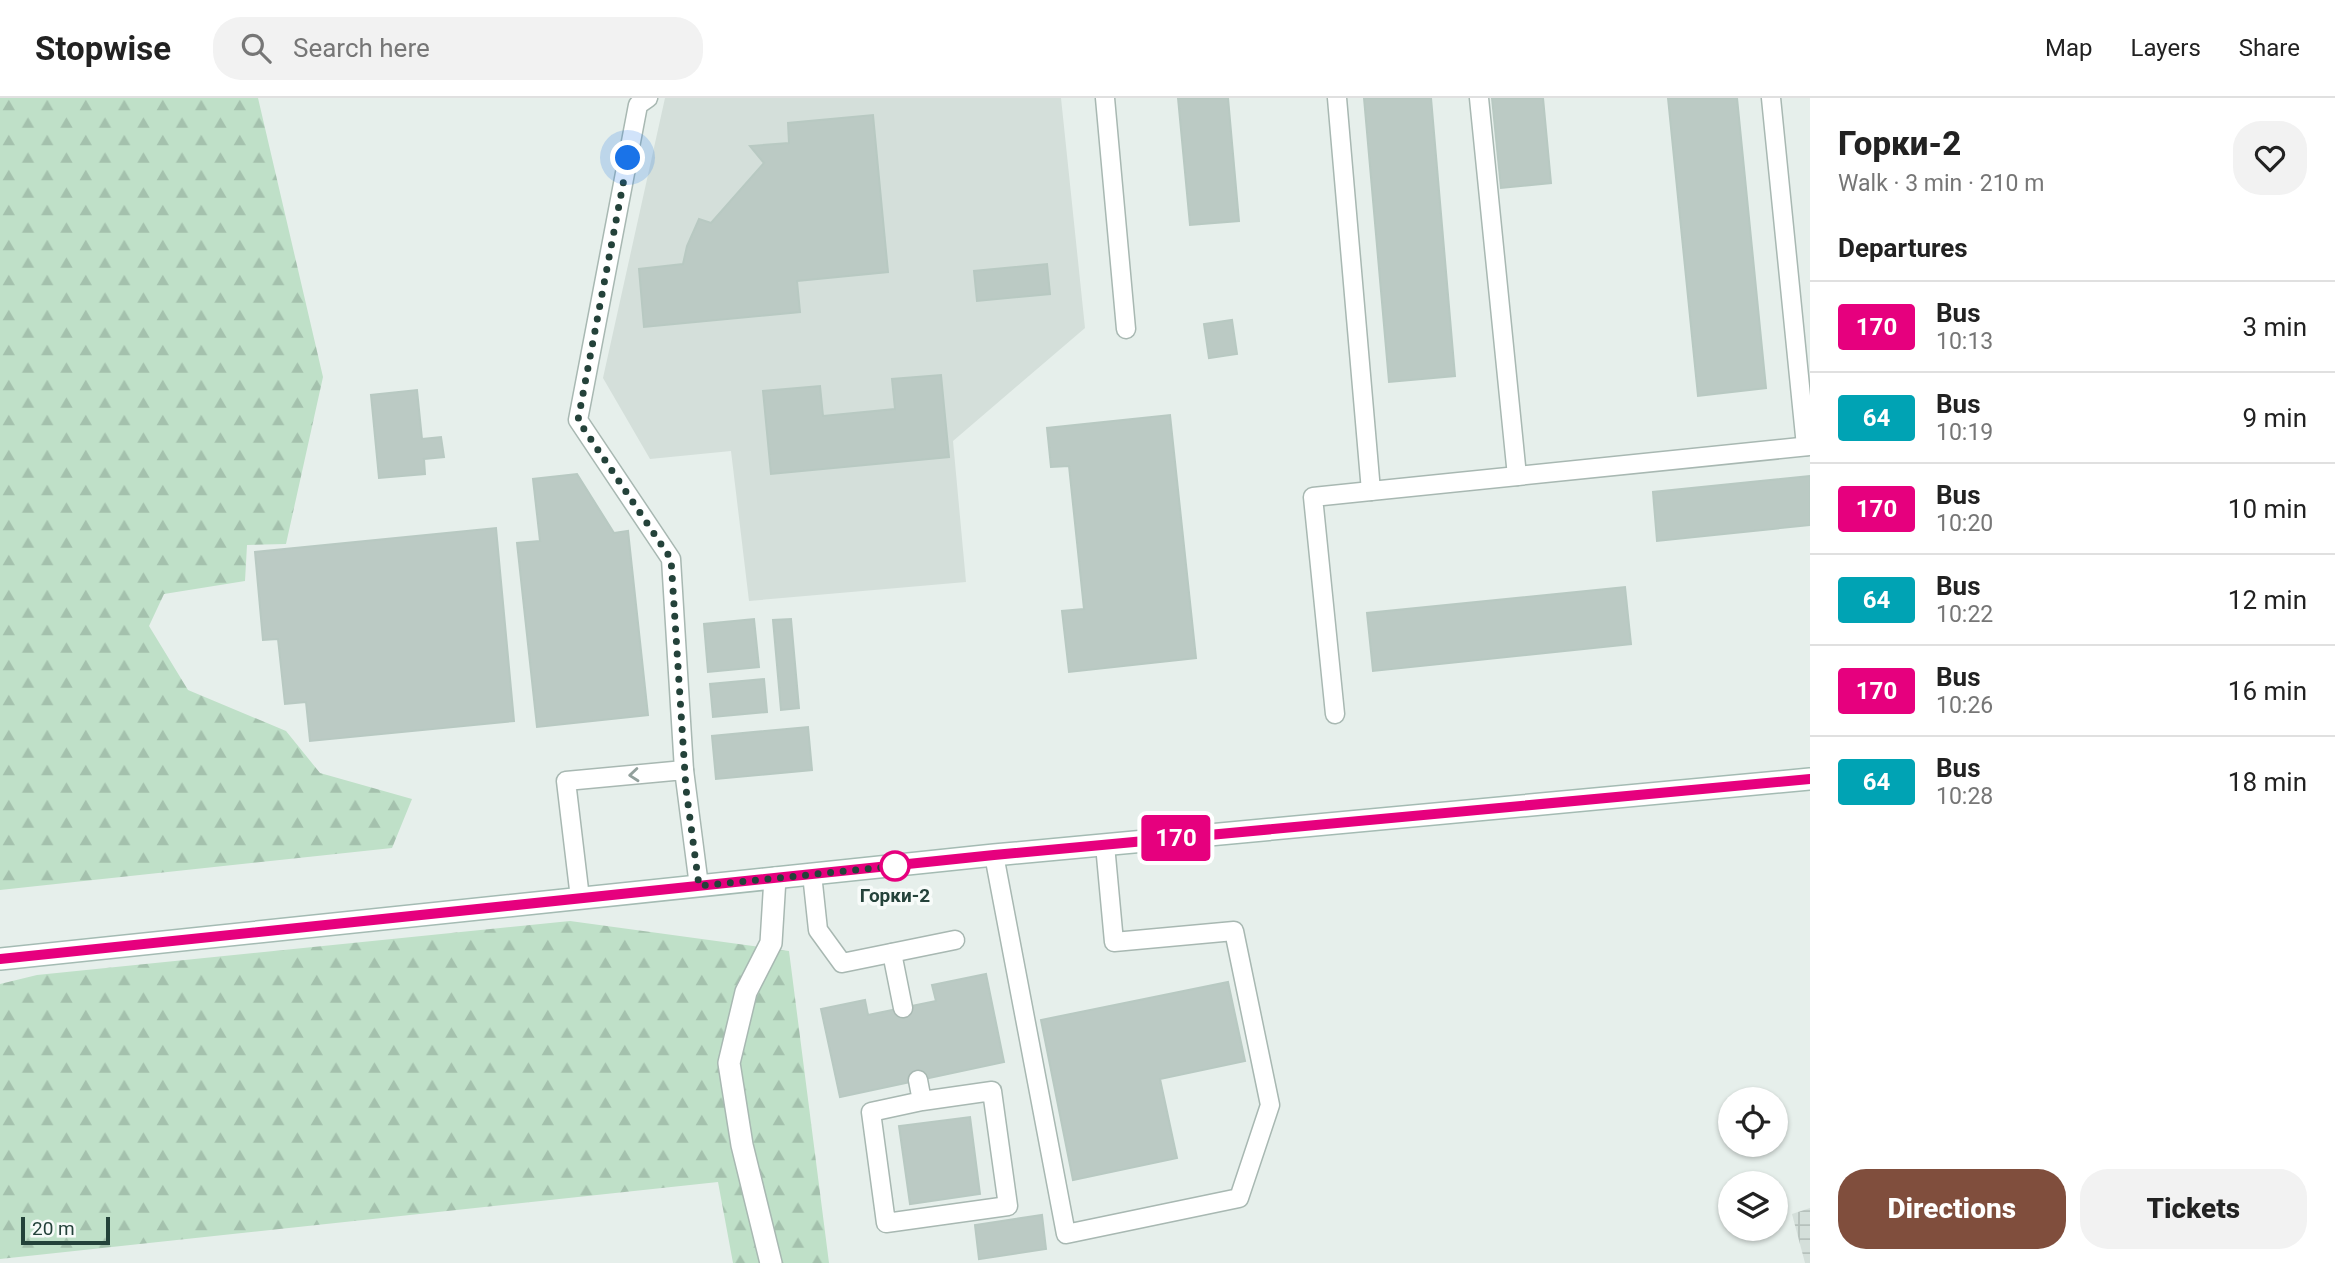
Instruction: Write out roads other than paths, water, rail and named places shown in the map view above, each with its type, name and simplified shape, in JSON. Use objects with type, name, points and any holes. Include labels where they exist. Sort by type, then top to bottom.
[{"type":"main road","points":[[0,959],[994,855],[1810,779]]},
{"type":"main road","points":[[771,1263],[742,1145],[729,1063],[746,992],[771,943],[775,878]]},
{"type":"lane","points":[[648,98],[639,105],[578,420],[671,559],[684,771],[699,886]]},
{"type":"lane","points":[[1105,98],[1126,328]]},
{"type":"lane","points":[[1337,98],[1371,491]]},
{"type":"lane","points":[[1479,98],[1517,476]]},
{"type":"lane","points":[[1335,714],[1313,497],[1808,446],[1771,98]]},
{"type":"lane","points":[[580,898],[566,781],[684,771]]},
{"type":"lane","points":[[994,855],[1066,1234],[1239,1198],[1270,1105],[1234,931],[1114,942],[1105,845]]},
{"type":"lane","points":[[812,874],[818,930],[842,963],[955,940]]},
{"type":"lane","points":[[892,953],[903,1008]]},
{"type":"lane","points":[[918,1080],[922,1101]]},
{"type":"lane","points":[[992,1091],[1008,1206],[886,1223],[871,1112],[922,1101],[992,1091]]},
{"type":"place","name":"Горки-2","points":[[895,866]]}]
